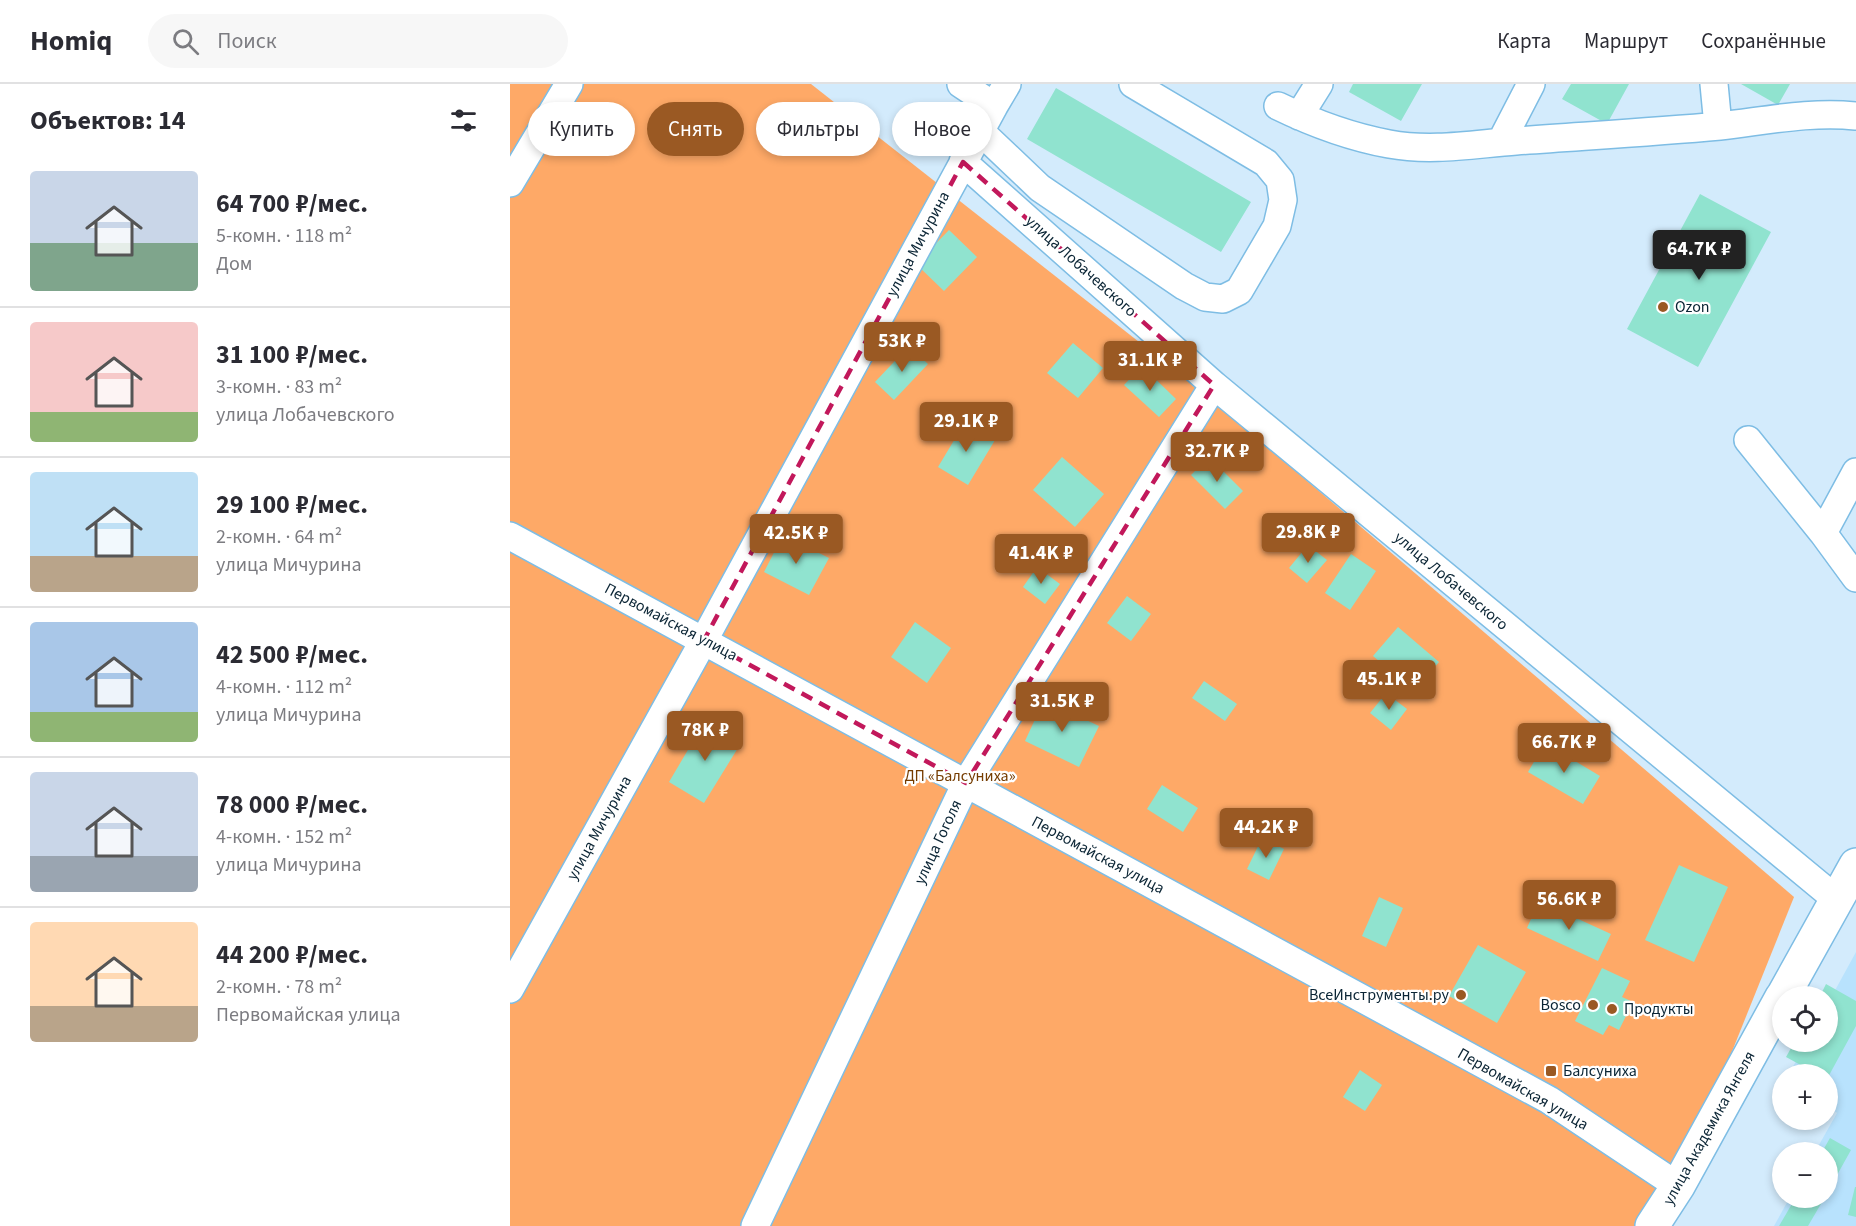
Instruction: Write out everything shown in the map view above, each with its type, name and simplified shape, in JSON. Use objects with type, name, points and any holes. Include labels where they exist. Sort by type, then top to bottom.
[{"type":"main road","name":"улица Академика Янгеля","points":[[1788,986],[1856,865]]},
{"type":"main road","name":"улица Академика Янгеля","points":[[1652,1226],[1678,1186],[1772,1015]]},
{"type":"street","points":[[510,183],[569,84]]},
{"type":"street","points":[[962,84],[1001,95]]},
{"type":"street","points":[[992,142],[1040,188],[1184,286],[1205,297],[1222,299],[1239,291],[1277,226],[1283,200],[1281,180],[1266,164],[1133,84]]},
{"type":"street","points":[[1319,84],[1288,111],[1345,133],[1391,144],[1437,148],[1718,126],[1831,114],[1856,116]]},
{"type":"street","points":[[1501,142],[1531,84]]},
{"type":"street","points":[[1714,84],[1718,126]]},
{"type":"street","name":"улица Мичурина","points":[[992,110],[1001,95]]},
{"type":"street","name":"улица Мичурина","points":[[510,989],[704,640],[966,156]]},
{"type":"street","name":"улица Лобачевского","points":[[963,162],[1214,385],[1836,899]]},
{"type":"street","name":"улица Гоголя","points":[[755,1226],[966,783],[1214,385]]},
{"type":"street","points":[[1748,440],[1823,532],[1856,578]]},
{"type":"street","points":[[1823,532],[1856,472]]},
{"type":"street","name":"Первомайская улица","points":[[510,536],[1549,1100],[1678,1186]]},
{"type":"highlighted area","points":[[963,162],[1214,385],[966,783],[704,640]]},
{"type":"shaded area","points":[[1856,952],[1856,1226],[1774,1226],[1784,1208],[1838,1208],[1838,1142],[1821,1142],[1827,1130],[1838,1130],[1838,1064],[1794,1064],[1801,1052],[1838,1052],[1837,986]]},
{"type":"green space","name":"ДП «Балсуниха»","points":[[510,84],[811,84],[834,102],[756,102],[756,156],[880,156],[880,138],[892,148],[892,156],[903,156],[1209,397],[1794,897],[1678,1186],[1652,1226],[510,1226]]},
{"type":"building","points":[[1353,84],[1422,84],[1401,121],[1349,92]]},
{"type":"building","points":[[1571,84],[1629,84],[1607,124],[1562,99]]},
{"type":"building","points":[[1741,84],[1790,84],[1778,105]]},
{"type":"building","points":[[1056,88],[1251,202],[1221,252],[1027,139]]},
{"type":"building","points":[[1700,194],[1771,232],[1698,367],[1627,329]]},
{"type":"building","points":[[949,230],[977,257],[944,291],[916,264]]},
{"type":"building","points":[[1073,343],[1103,368],[1078,398],[1047,373]]},
{"type":"building","points":[[909,346],[928,364],[894,400],[875,382]]},
{"type":"building","points":[[1142,366],[1176,399],[1159,417],[1124,385]]},
{"type":"building","points":[[965,422],[995,440],[968,485],[938,467]]},
{"type":"building","points":[[1062,457],[1104,494],[1075,527],[1033,490]]},
{"type":"building","points":[[1209,457],[1243,491],[1225,509],[1191,475]]},
{"type":"building","points":[[783,535],[829,558],[809,595],[764,572]]},
{"type":"building","points":[[1308,545],[1327,560],[1307,583],[1289,568]]},
{"type":"building","points":[[1351,554],[1376,571],[1350,610],[1325,593]]},
{"type":"building","points":[[1037,567],[1060,584],[1045,604],[1023,587]]},
{"type":"building","points":[[1127,596],[1151,614],[1131,641],[1107,623]]},
{"type":"building","points":[[915,622],[951,648],[927,683],[891,657]]},
{"type":"building","points":[[1398,627],[1439,662],[1414,691],[1373,656]]},
{"type":"building","points":[[1204,681],[1237,704],[1225,721],[1192,698]]},
{"type":"building","points":[[1386,693],[1407,709],[1391,730],[1370,713]]},
{"type":"building","points":[[1044,700],[1099,726],[1079,767],[1025,741]]},
{"type":"building","points":[[705,721],[741,743],[704,803],[669,782]]},
{"type":"building","points":[[1545,743],[1600,776],[1583,804],[1528,772]]},
{"type":"building","points":[[1162,785],[1198,808],[1183,832],[1147,809]]},
{"type":"building","points":[[1262,838],[1284,849],[1269,880],[1247,869]]},
{"type":"building","points":[[1679,865],[1728,887],[1694,962],[1645,940]]},
{"type":"building","points":[[1379,897],[1403,908],[1386,947],[1362,936]]},
{"type":"building","points":[[1539,901],[1611,934],[1598,961],[1527,928]]},
{"type":"building","points":[[1478,945],[1526,972],[1497,1023],[1449,996]]},
{"type":"building","points":[[1602,968],[1630,981],[1622,997],[1633,1002],[1619,1030],[1609,1025],[1603,1035],[1575,1021]]},
{"type":"building","points":[[1838,991],[1856,1001],[1856,1026],[1835,1064],[1799,1064],[1786,1057],[1789,1052],[1838,1052]]},
{"type":"building","points":[[1360,1070],[1382,1085],[1365,1111],[1343,1097]]},
{"type":"building","points":[[1838,1143],[1851,1150],[1838,1173]]},
{"type":"building","points":[[1856,1187],[1856,1217],[1848,1215]]},
{"type":"building","points":[[1790,1208],[1819,1208],[1808,1226],[1779,1226]]},
{"type":"place","name":"Ozon","points":[[1663,307]]},
{"type":"place","name":"ВсеИнструменты.ру","points":[[1461,995]]},
{"type":"place","name":"Bosco","points":[[1593,1005]]},
{"type":"place","name":"Продукты","points":[[1612,1009]]},
{"type":"place","name":"Балсуниха","points":[[1551,1071]]}]
